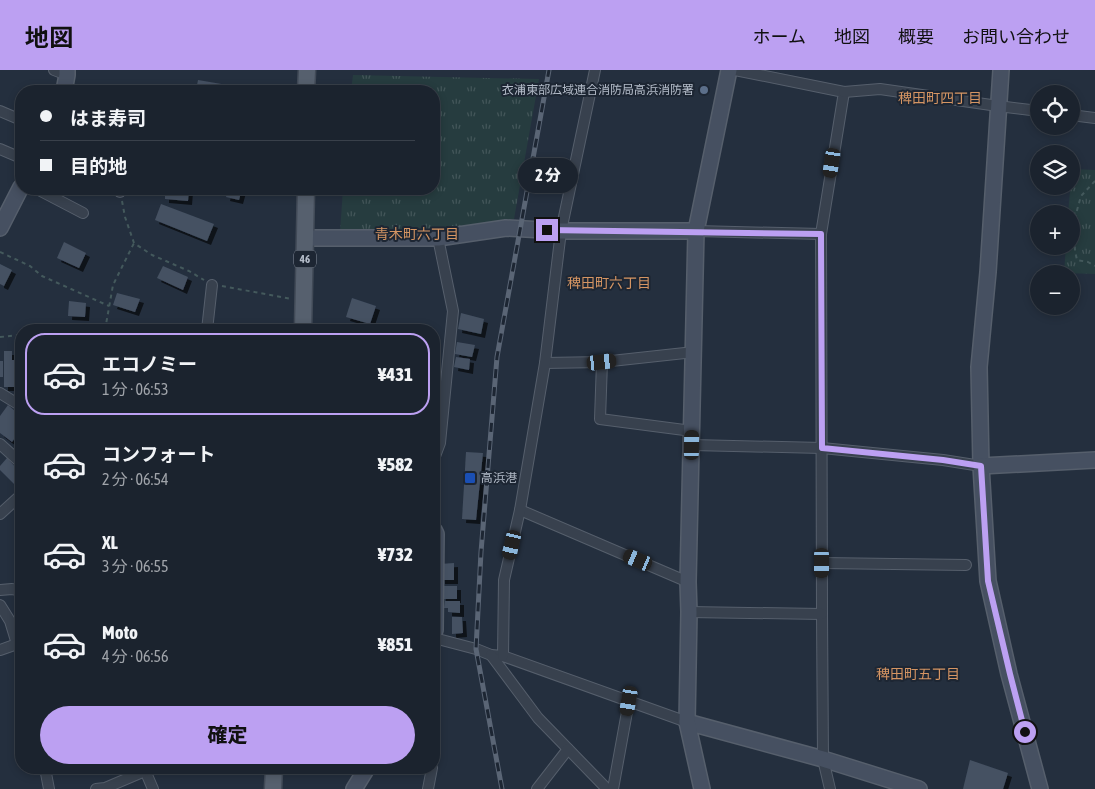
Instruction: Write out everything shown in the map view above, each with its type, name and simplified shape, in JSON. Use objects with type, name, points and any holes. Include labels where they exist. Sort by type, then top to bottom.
[{"type":"main road","points":[[306,85],[307,70]]},
{"type":"main road","name":"46","points":[[303,324],[306,195]]},
{"type":"main road","points":[[273,789],[274,774]]},
{"type":"street","points":[[503,656],[504,580],[520,510],[545,363],[561,231],[595,70]]},
{"type":"street","points":[[702,789],[687,722],[688,582],[696,231],[729,70]]},
{"type":"street","points":[[735,70],[844,92],[880,89],[1030,110]]},
{"type":"street","points":[[1001,70],[988,272],[979,368],[981,466],[988,581],[1040,789]]},
{"type":"street","points":[[63,72],[64,85]]},
{"type":"street","points":[[830,789],[823,759],[821,234],[844,92]]},
{"type":"street","points":[[0,111],[15,117]]},
{"type":"street","points":[[1080,116],[1095,118]]},
{"type":"street","points":[[0,149],[15,155]]},
{"type":"street","points":[[0,228],[17,195]]},
{"type":"street","points":[[49,195],[83,213]]},
{"type":"street","points":[[305,238],[438,238],[506,228],[561,231],[696,231],[821,234]]},
{"type":"street","points":[[438,238],[453,311],[440,443]]},
{"type":"street","points":[[208,324],[212,284]]},
{"type":"street","points":[[545,363],[602,362],[694,352]]},
{"type":"street","points":[[602,362],[600,419],[692,438],[822,448],[943,460],[981,466],[1095,460]]},
{"type":"street","points":[[0,393],[15,402]]},
{"type":"street","points":[[0,444],[15,457]]},
{"type":"street","points":[[0,514],[15,503]]},
{"type":"street","points":[[520,510],[688,582]]},
{"type":"street","points":[[822,563],[966,565]]},
{"type":"street","points":[[0,590],[15,590]]},
{"type":"street","points":[[0,604],[10,621],[15,636]]},
{"type":"street","points":[[689,612],[822,614]]},
{"type":"street","points":[[440,640],[491,655],[503,656],[687,722],[823,759],[919,789]]},
{"type":"street","points":[[0,650],[15,648]]},
{"type":"street","points":[[491,655],[538,718],[607,789]]},
{"type":"street","points":[[613,789],[629,701]]},
{"type":"street","points":[[537,789],[568,749]]},
{"type":"street","points":[[46,774],[48,789]]},
{"type":"street","points":[[96,789],[105,788],[136,774]]},
{"type":"street","points":[[148,774],[153,789]]},
{"type":"street","points":[[354,789],[363,774]]},
{"type":"street","points":[[428,789],[431,774]]},
{"type":"path","points":[[1095,181],[1081,196],[1074,221],[1077,260],[1088,262],[1095,266]]},
{"type":"path","points":[[121,195],[134,244],[152,255],[189,271],[212,284],[304,301]]},
{"type":"path","points":[[106,324],[113,285],[134,244]]},
{"type":"path","points":[[0,252],[30,266],[42,276],[109,306]]},
{"type":"path","points":[[0,337],[15,336]]},
{"type":"green space","points":[[353,75],[539,79],[514,219],[442,232],[340,232],[343,195],[440,195],[440,85],[352,85]]},
{"type":"green space","points":[[1080,169],[1095,170],[1095,274],[1080,274],[1080,265],[1065,265],[1065,255],[1080,255],[1080,205],[1069,205],[1070,195],[1080,195]]},
{"type":"building","points":[[198,80],[227,85],[197,85]]},
{"type":"building","points":[[165,195],[188,195],[188,201],[165,199]]},
{"type":"building","points":[[226,195],[240,195],[239,200],[226,197]]},
{"type":"building","points":[[161,204],[214,224],[207,241],[155,220]]},
{"type":"building","points":[[64,242],[86,253],[79,268],[57,258]]},
{"type":"building","points":[[0,264],[12,270],[4,286],[0,284]]},
{"type":"building","points":[[163,266],[188,277],[183,290],[157,278]]},
{"type":"building","points":[[117,293],[140,299],[135,312],[113,305]]},
{"type":"building","points":[[352,298],[376,306],[370,324],[346,317]]},
{"type":"building","points":[[69,301],[86,303],[85,317],[68,316]]},
{"type":"building","points":[[461,313],[484,319],[481,334],[458,329]]},
{"type":"building","points":[[457,342],[475,345],[472,357],[455,354]]},
{"type":"building","points":[[4,351],[12,351],[12,360],[15,360],[14,387],[4,387]]},
{"type":"building","points":[[456,357],[470,359],[469,370],[454,367]]},
{"type":"building","points":[[0,361],[3,361],[3,377],[0,377]]},
{"type":"building","points":[[8,405],[15,411],[15,438],[12,442],[0,433],[0,416]]},
{"type":"building","points":[[466,452],[483,453],[476,520],[462,519]]},
{"type":"building","points":[[7,458],[15,467],[15,485],[0,470],[0,466]]},
{"type":"building","points":[[454,563],[454,580],[441,580],[440,564]]},
{"type":"building","points":[[442,586],[457,586],[457,599],[442,599]]},
{"type":"building","points":[[445,601],[460,601],[460,613],[448,612],[448,608],[444,608]]},
{"type":"building","points":[[452,617],[462,617],[463,633],[452,634]]},
{"type":"building","points":[[970,760],[1008,773],[1003,789],[963,789]]},
{"type":"railway","points":[[502,789],[476,649],[481,552],[497,357],[549,70]]},
{"type":"place","name":"衣浦東部広域連合消防局高浜消防署","points":[[704,90]]},
{"type":"place","name":"高浜港","points":[[470,478]]},
{"type":"district","name":"稗田町四丁目","points":[[940,98]]},
{"type":"district","name":"青木町六丁目","points":[[417,234]]},
{"type":"district","name":"稗田町六丁目","points":[[609,283]]},
{"type":"district","name":"稗田町五丁目","points":[[918,674]]},
{"type":"route","points":[[547,230],[821,234],[822,448],[943,460],[981,466],[988,581],[1025,732]]}]
